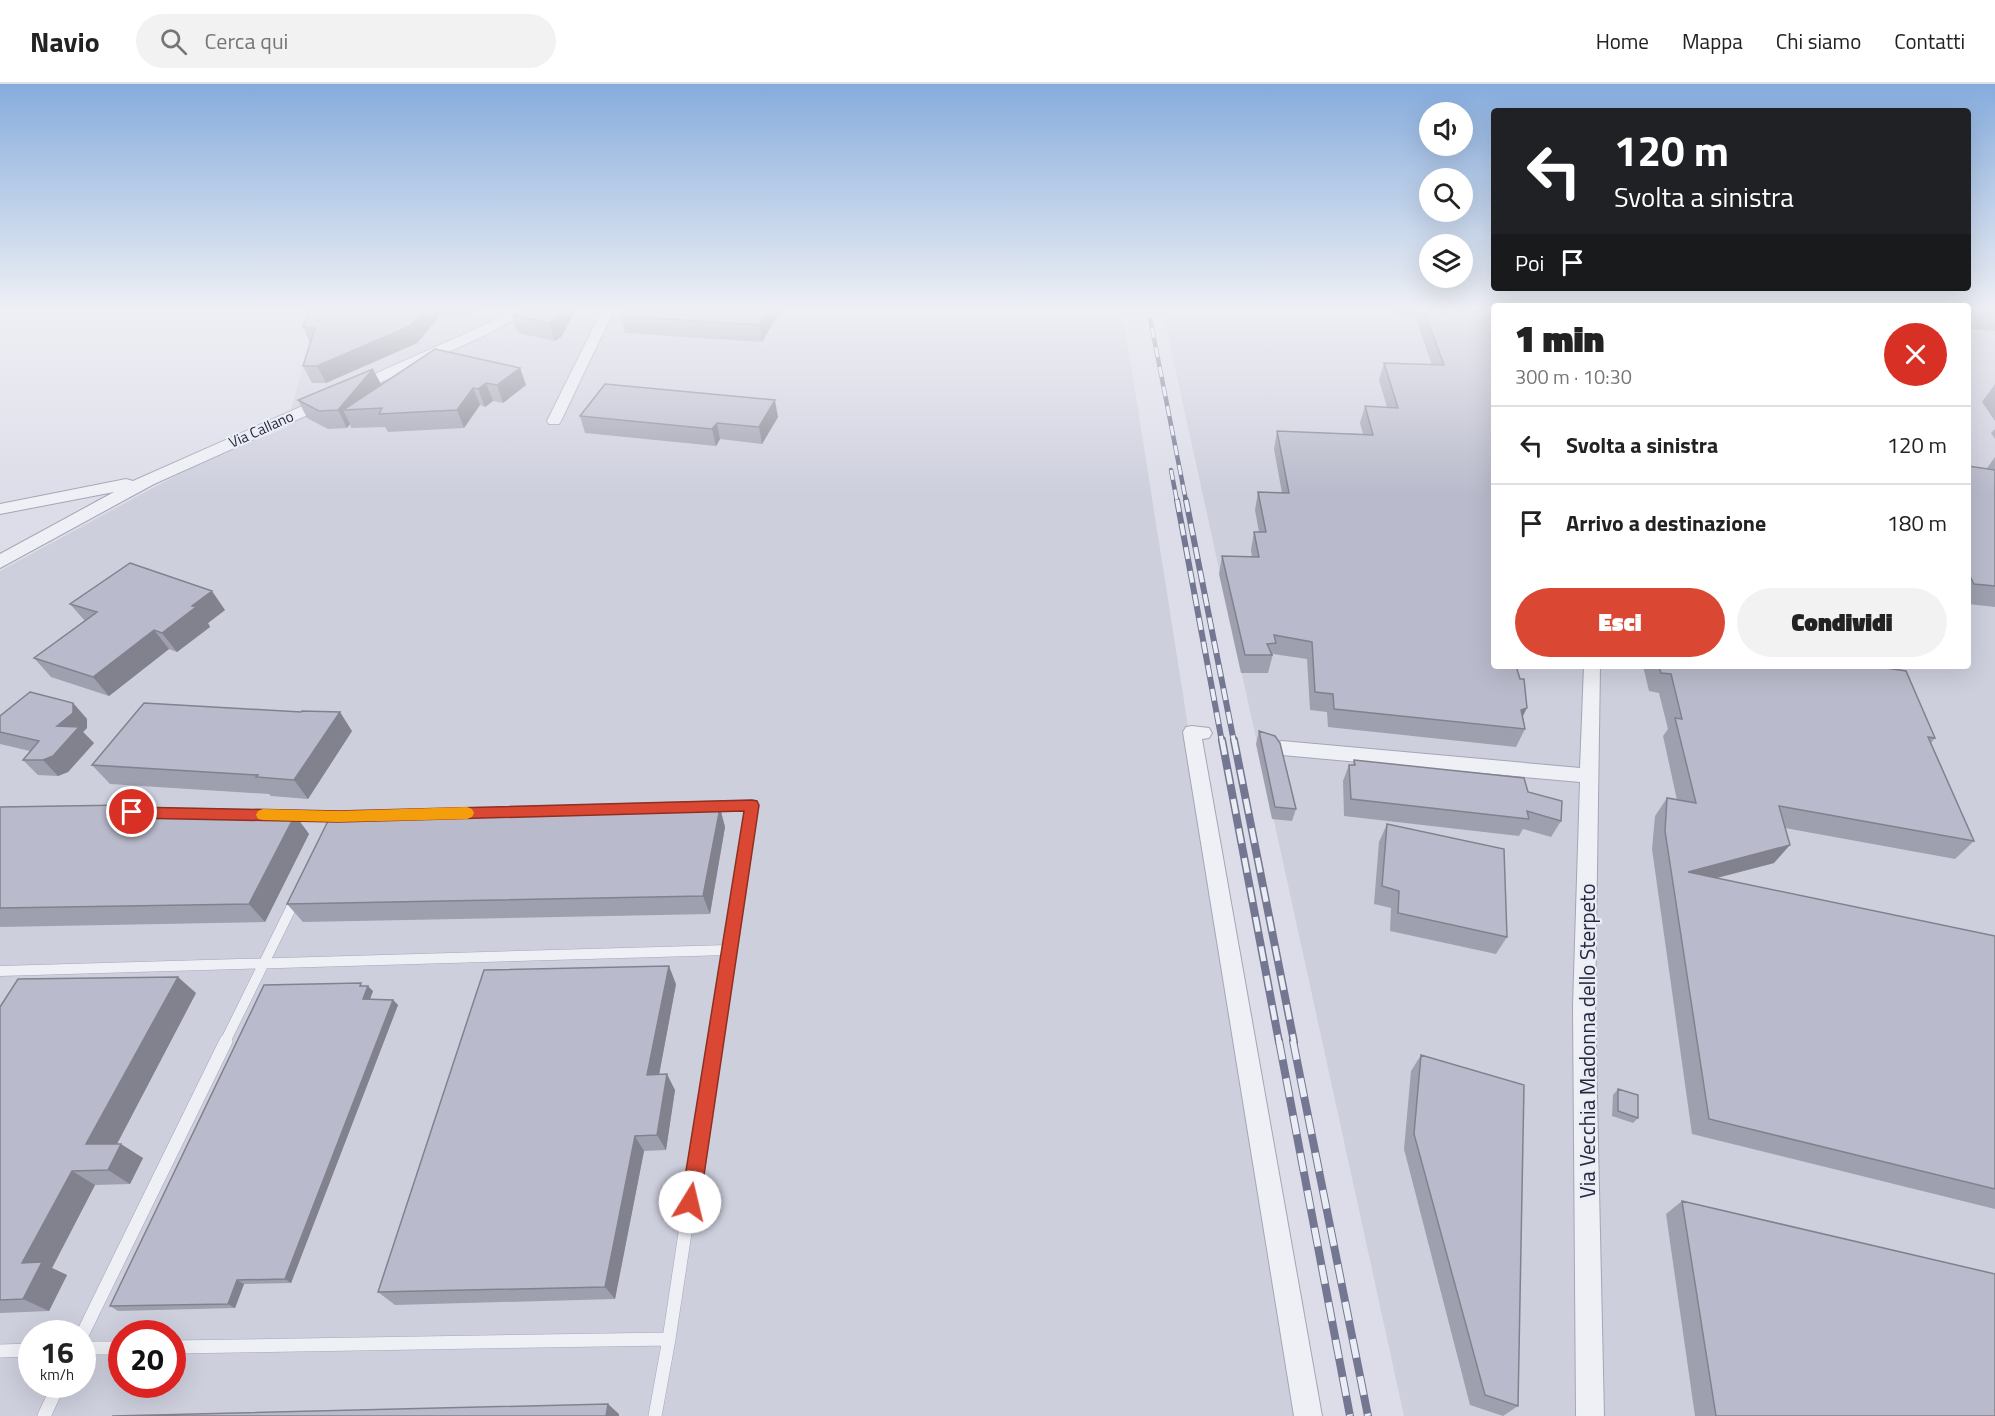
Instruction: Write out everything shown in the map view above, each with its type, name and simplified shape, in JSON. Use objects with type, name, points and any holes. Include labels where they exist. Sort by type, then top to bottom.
[{"type":"street","name":"Via Callano","points":[[0,561],[148,480],[395,370]]},
{"type":"street","points":[[554,421],[579,370]]},
{"type":"street","points":[[0,509],[148,480]]},
{"type":"street","name":"Via Vecchia Madonna dello Sterpeto","points":[[1590,1416],[1584,1006],[1592,669]]},
{"type":"street","points":[[1203,732],[1192,732],[1308,1416]]},
{"type":"street","points":[[1282,748],[1590,776]]},
{"type":"lane","points":[[492,812],[752,805],[655,1416]]},
{"type":"lane","points":[[112,812],[350,816]]},
{"type":"lane","points":[[333,827],[338,816]]},
{"type":"lane","points":[[89,1320],[301,890]]},
{"type":"lane","points":[[0,981],[3,971],[728,950]]},
{"type":"lane","points":[[186,1347],[669,1339]]},
{"type":"lane","points":[[0,1351],[18,1350]]},
{"type":"lane","points":[[44,1416],[52,1398]]},
{"type":"shaded area","points":[[302,370],[1132,370],[1297,1416],[0,1416],[0,571],[199,463],[286,428]]},
{"type":"shaded area","points":[[1176,370],[1491,370],[1491,669],[1971,669],[1971,370],[1995,370],[1995,1416],[1404,1416]]},
{"type":"building","points":[[372,370],[338,410],[319,411],[298,400]]},
{"type":"building","points":[[403,370],[517,370],[497,385],[486,383],[478,389],[473,388],[457,410],[379,414],[382,408],[343,410]]},
{"type":"building","points":[[1386,370],[1491,370],[1491,669],[1517,669],[1520,679],[1524,679],[1527,708],[1521,710],[1525,729],[1334,709],[1333,694],[1315,692],[1312,642],[1274,635],[1276,643],[1267,644],[1272,655],[1245,655],[1222,556],[1259,557],[1254,532],[1266,532],[1258,492],[1289,493],[1277,431],[1373,435],[1365,406],[1398,408]]},
{"type":"building","points":[[605,384],[775,400],[759,427],[717,423],[712,429],[580,416]]},
{"type":"building","points":[[1971,466],[1995,470],[1995,586],[1974,584],[1971,578]]},
{"type":"building","points":[[130,563],[212,591],[192,606],[196,607],[162,633],[154,630],[93,677],[34,658],[97,612],[70,604]]},
{"type":"building","points":[[1660,669],[1893,669],[1906,671],[1935,738],[1928,737],[1974,841],[1779,806],[1790,845],[1688,872],[1995,936],[1995,1189],[1709,1119],[1665,831],[1667,798],[1696,803],[1675,718],[1682,719],[1671,674],[1661,673]]},
{"type":"building","points":[[30,692],[73,703],[73,713],[57,726],[79,727],[53,756],[43,760],[23,760],[39,741],[0,732],[0,716]]},
{"type":"building","points":[[144,703],[340,712],[294,780],[256,777],[258,775],[92,765]]},
{"type":"building","points":[[1259,731],[1275,736],[1280,743],[1296,809],[1275,807]]},
{"type":"building","points":[[1354,760],[1524,778],[1528,792],[1562,801],[1561,821],[1527,811],[1529,819],[1351,799],[1349,765],[1355,765]]},
{"type":"building","points":[[126,805],[117,818],[295,815],[249,904],[0,908],[0,807]]},
{"type":"building","points":[[720,808],[703,896],[287,904],[331,815]]},
{"type":"building","points":[[1387,824],[1504,849],[1507,937],[1398,913],[1399,891],[1382,886]]},
{"type":"building","points":[[669,966],[647,1075],[667,1074],[657,1135],[635,1136],[605,1287],[378,1292],[484,970]]},
{"type":"building","points":[[178,977],[86,1144],[121,1144],[108,1170],[72,1171],[22,1263],[42,1262],[23,1299],[0,1300],[0,1007],[18,979]]},
{"type":"building","points":[[361,983],[360,986],[368,986],[363,999],[393,1000],[285,1279],[237,1280],[228,1304],[110,1306],[264,985]]},
{"type":"building","points":[[1421,1055],[1524,1085],[1518,1406],[1485,1395],[1414,1134]]},
{"type":"building","points":[[1618,1089],[1638,1095],[1638,1118],[1618,1111]]},
{"type":"building","points":[[1682,1201],[1995,1274],[1995,1416],[1716,1416]]},
{"type":"building","points":[[608,1404],[606,1416],[112,1416]]},
{"type":"railway","points":[[1160,370],[1186,501]]},
{"type":"railway","points":[[1171,470],[1177,501]]},
{"type":"railway","points":[[1177,500],[1222,742]]},
{"type":"railway","points":[[1186,500],[1234,742]]},
{"type":"railway","points":[[1222,740],[1279,1042]]},
{"type":"railway","points":[[1234,740],[1294,1042]]},
{"type":"railway","points":[[1279,1041],[1350,1416]]},
{"type":"railway","points":[[1293,1041],[1368,1416]]},
{"type":"slow traffic","points":[[263,815],[467,813]]},
{"type":"route","points":[[132,812],[338,816],[752,805],[690,1202]]}]
